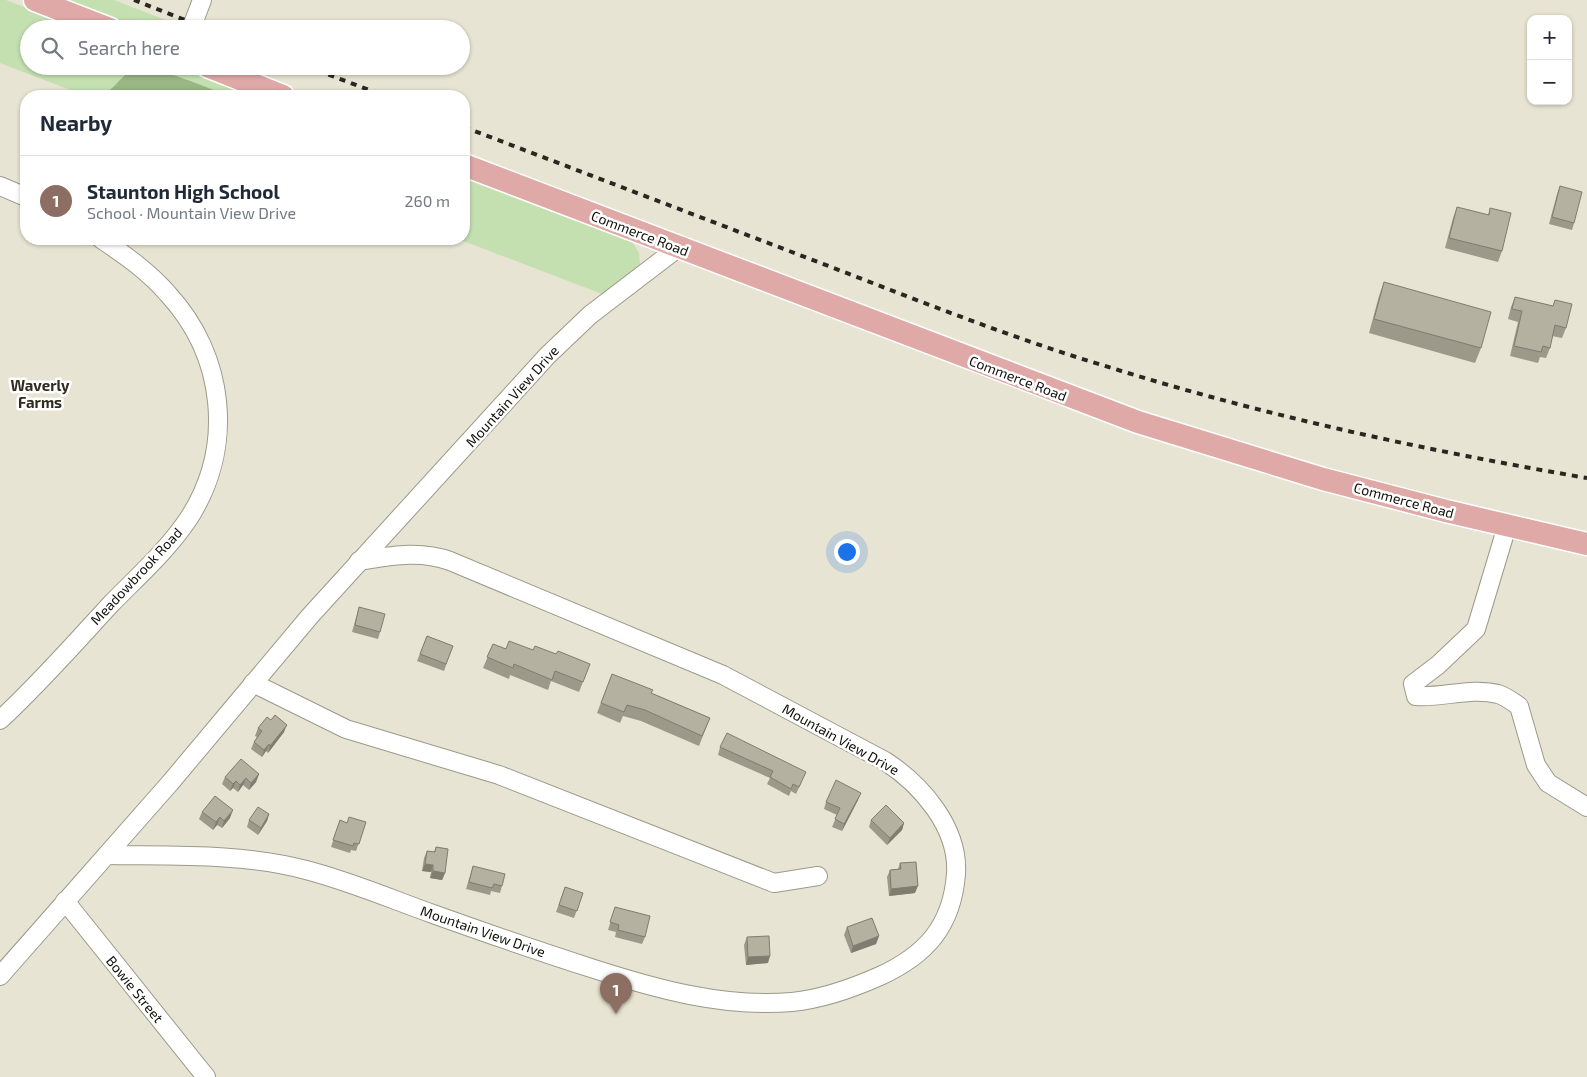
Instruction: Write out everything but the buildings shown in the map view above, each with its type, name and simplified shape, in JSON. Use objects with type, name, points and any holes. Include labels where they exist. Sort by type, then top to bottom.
[{"type":"main road","points":[[36,0],[87,20]]},
{"type":"main road","points":[[229,75],[268,90]]},
{"type":"main road","name":"Commerce Road","points":[[470,168],[989,367],[1156,428],[1323,479],[1507,526],[1587,544]]},
{"type":"street","points":[[194,20],[202,0]]},
{"type":"street","points":[[0,186],[20,194]]},
{"type":"street","name":"Meadowbrook Road","points":[[0,720],[173,540],[200,498],[215,455],[219,425],[216,391],[209,362],[195,330],[182,310],[162,287],[109,245]]},
{"type":"street","name":"Mountain View Drive","points":[[0,976],[107,855],[359,561],[431,486],[547,356],[590,315],[679,248]]},
{"type":"street","points":[[1507,526],[1476,630],[1438,665],[1413,684],[1416,696],[1432,697],[1476,691],[1500,694],[1519,706],[1536,765],[1548,783],[1587,807]]},
{"type":"street","name":"Mountain View Drive","points":[[107,855],[225,858],[285,864],[353,884],[531,949],[625,979],[676,992],[734,1001],[793,1002],[857,985],[911,960],[941,927],[951,903],[956,873],[955,848],[951,834],[909,778],[885,761],[723,675],[450,561],[425,554],[412,554],[359,561]]},
{"type":"street","points":[[254,684],[346,730],[500,775],[774,883],[818,876]]},
{"type":"street","name":"Bowie Street","points":[[65,902],[206,1077]]},
{"type":"green space","points":[[0,0],[6,0],[57,20],[20,20],[20,71],[0,63]]},
{"type":"green space","points":[[58,0],[114,0],[166,20],[110,20]]},
{"type":"green space","points":[[31,75],[127,75],[109,90],[70,90]]},
{"type":"green space","points":[[125,75],[172,75],[214,90],[110,90]]},
{"type":"green space","points":[[171,75],[201,75],[240,90],[209,90]]},
{"type":"green space","points":[[470,178],[631,240],[639,253],[640,265],[602,294],[470,244]]},
{"type":"railway","points":[[134,0],[185,20]]},
{"type":"railway","points":[[330,75],[369,90]]},
{"type":"railway","points":[[470,129],[959,316],[1030,342],[1102,365],[1222,400],[1343,430],[1464,456],[1587,478]]},
{"type":"place","name":"Staunton High School","points":[[616,1014]]},
{"type":"district","name":"Waverly Farms","points":[[40,394]]}]
